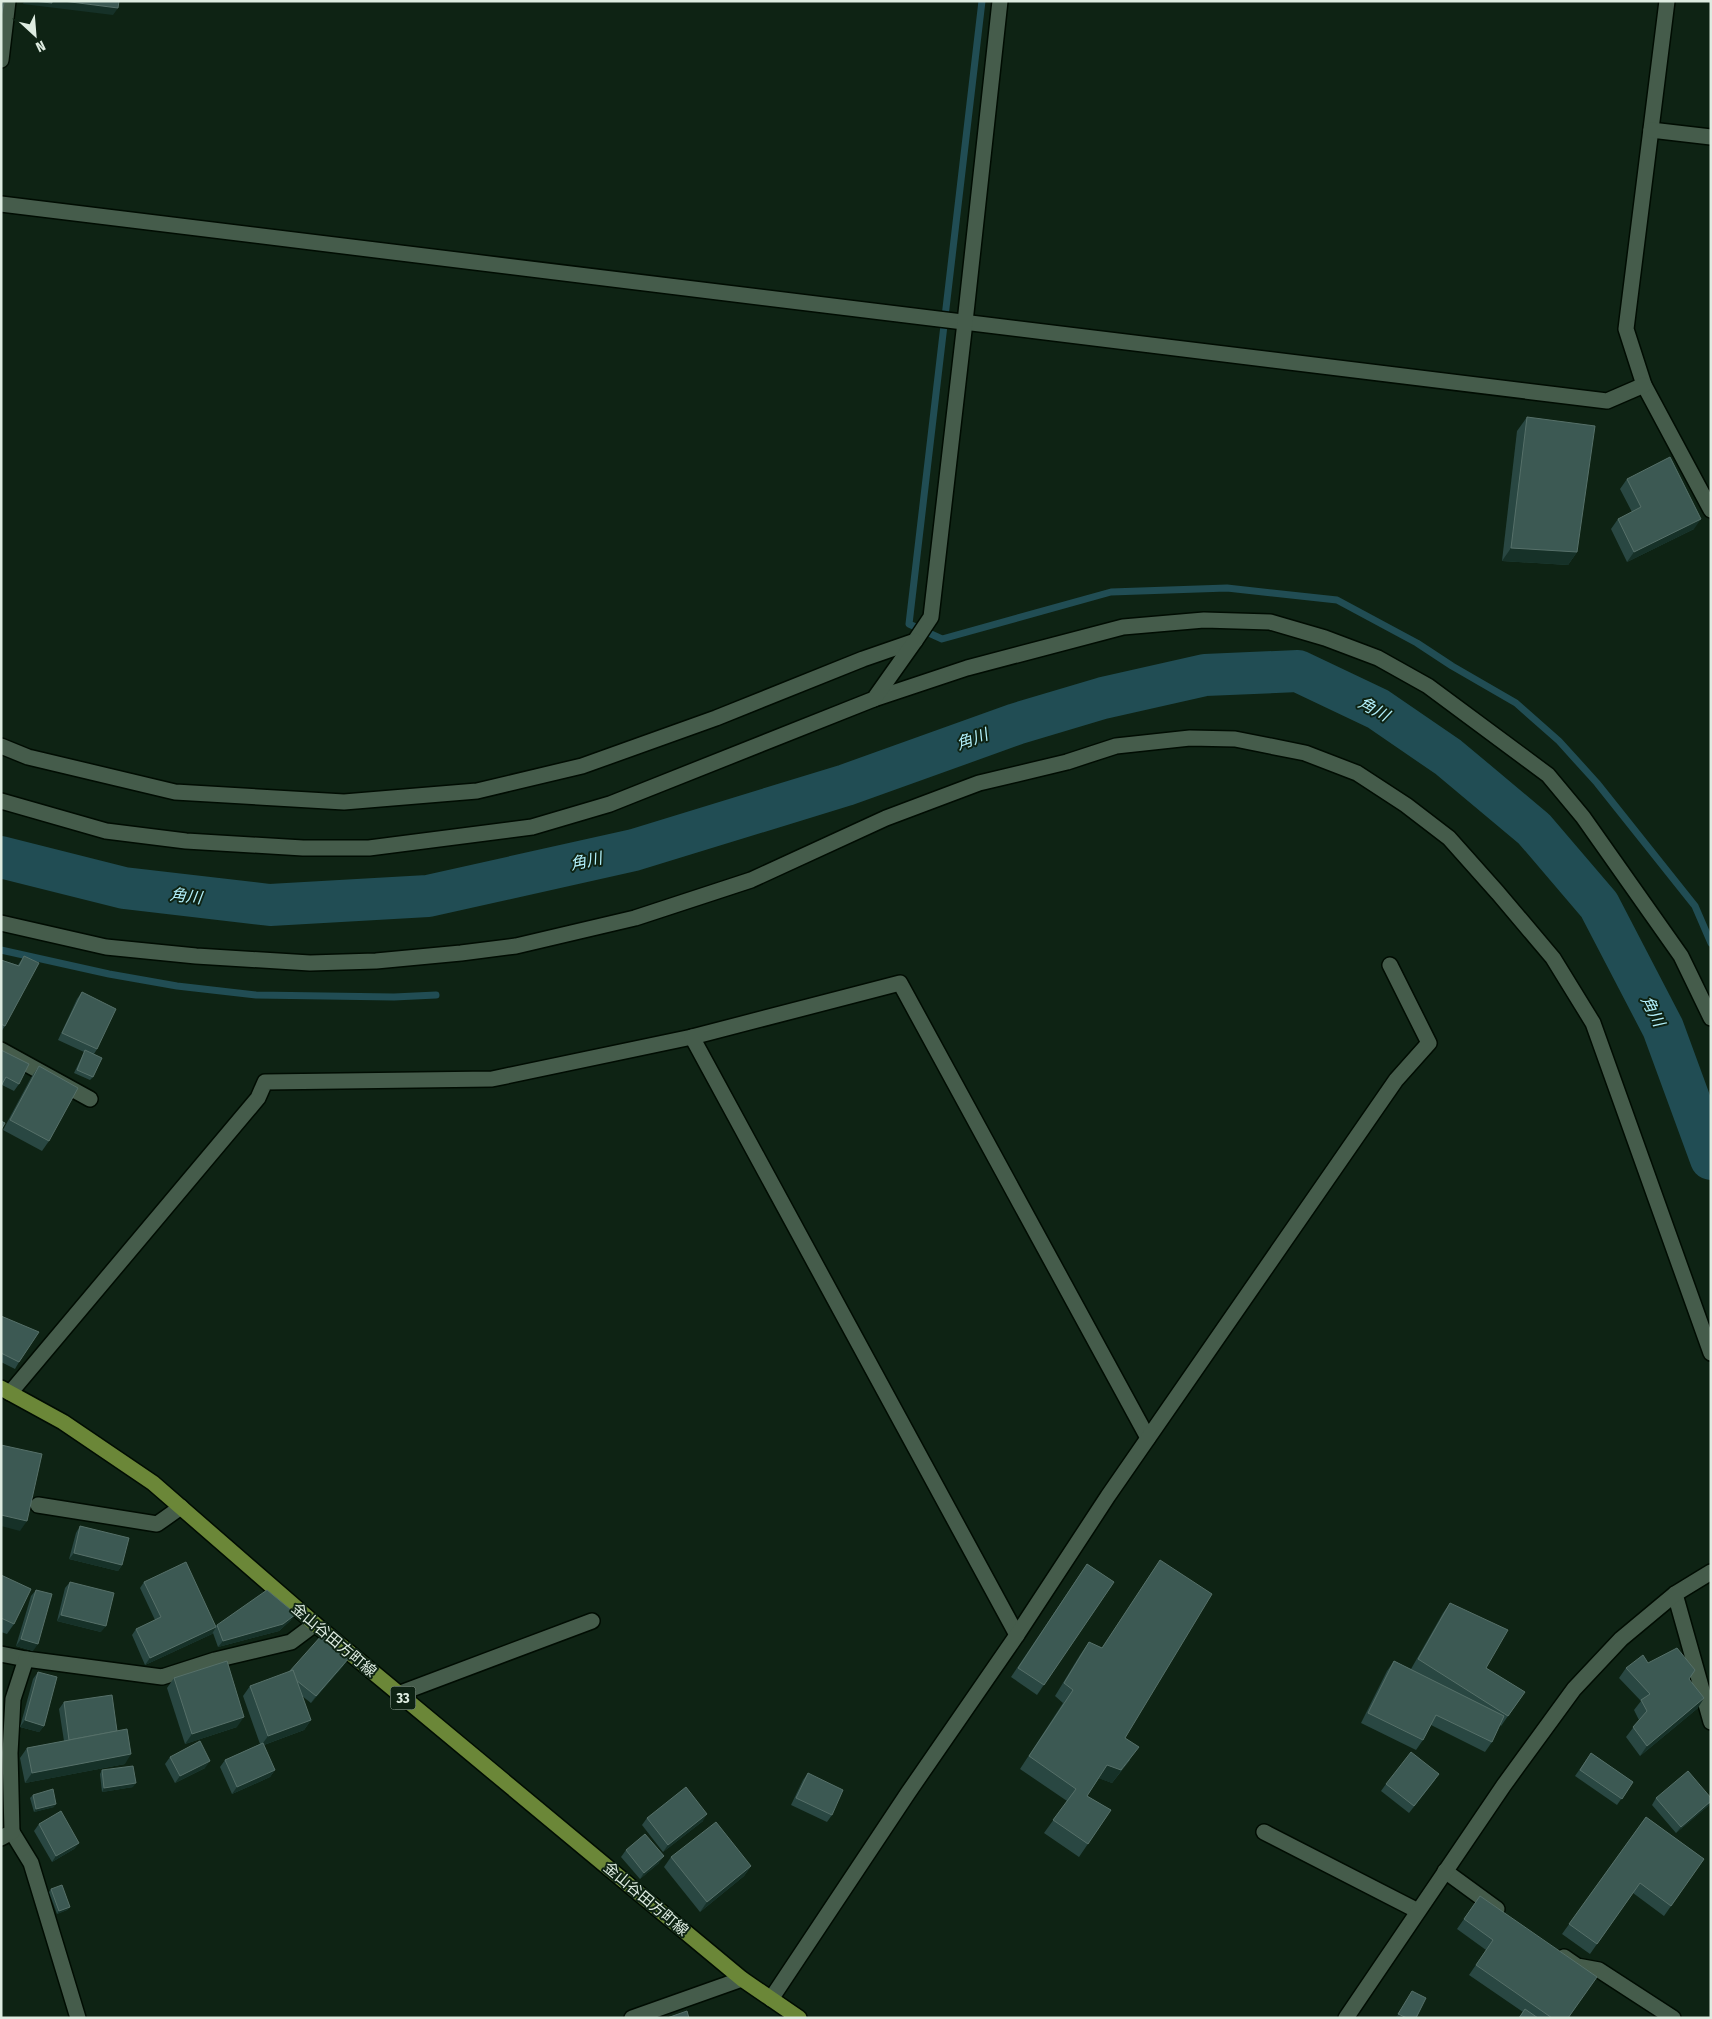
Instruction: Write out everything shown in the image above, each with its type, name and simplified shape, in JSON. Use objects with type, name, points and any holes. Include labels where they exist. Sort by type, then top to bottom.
[{"type":"main road","name":"金山谷田方町線","points":[[6,1391],[63,1422],[153,1483],[398,1694],[742,1979],[798,2018]]},
{"type":"street","points":[[1,60],[8,1]]},
{"type":"street","points":[[874,699],[931,617],[1000,1]]},
{"type":"street","points":[[1667,1],[1626,329],[1644,385],[1711,510]]},
{"type":"street","points":[[1651,130],[1711,137]]},
{"type":"street","points":[[1,204],[1606,401],[1644,385]]},
{"type":"street","points":[[1,801],[106,831],[216,843],[303,848],[369,848],[532,827],[610,804],[874,699],[967,668],[1123,627],[1204,620],[1270,622],[1325,638],[1378,658],[1428,686],[1548,775],[1583,817],[1682,956],[1711,1018]]},
{"type":"street","points":[[1,746],[28,757],[176,792],[344,802],[477,791],[582,766],[716,718],[863,659],[915,641]]},
{"type":"street","points":[[1,923],[106,947],[196,956],[310,963],[376,961],[516,946],[635,918],[750,880],[886,818],[979,783],[1067,762],[1116,746],[1190,738],[1236,739],[1305,753],[1357,773],[1406,805],[1449,838],[1554,958],[1593,1023],[1711,1353]]},
{"type":"street","points":[[771,1999],[908,1793],[1017,1635],[1108,1496],[1396,1080],[1429,1043],[1390,965]]},
{"type":"street","points":[[6,1391],[258,1098],[265,1082],[492,1080],[692,1036],[900,984],[1148,1438]]},
{"type":"street","points":[[692,1036],[1017,1635]]},
{"type":"street","points":[[1,1050],[90,1098]]},
{"type":"street","points":[[38,1505],[157,1524],[181,1507]]},
{"type":"street","points":[[1346,2018],[1504,1784],[1574,1689],[1621,1638],[1675,1594],[1711,1572]]},
{"type":"street","points":[[1675,1594],[1711,1722]]},
{"type":"street","points":[[398,1694],[592,1621]]},
{"type":"street","points":[[1,1654],[162,1677],[215,1660],[291,1642],[315,1624]]},
{"type":"street","points":[[26,1659],[13,1698],[7,1835],[31,1864],[78,2018]]},
{"type":"street","points":[[1264,1832],[1418,1911]]},
{"type":"street","points":[[1445,1872],[1507,1916]]},
{"type":"street","points":[[1554,1950],[1577,1966],[1599,1970],[1673,2018]]},
{"type":"street","points":[[632,2018],[742,1979]]},
{"type":"building","points":[[33,1],[52,1],[52,3]]},
{"type":"building","points":[[63,1],[119,1],[118,8]]},
{"type":"building","points":[[1,3],[4,3],[1,17]]},
{"type":"building","points":[[1527,417],[1595,426],[1577,552],[1511,548]]},
{"type":"building","points":[[1670,457],[1701,519],[1634,552],[1618,519],[1641,507],[1627,479]]},
{"type":"building","points":[[24,956],[39,963],[5,1026],[1,1024],[1,960],[19,966]]},
{"type":"building","points":[[82,992],[116,1009],[97,1049],[62,1033]]},
{"type":"building","points":[[1,1050],[29,1064],[19,1084],[6,1077],[1,1086]]},
{"type":"building","points":[[85,1050],[102,1058],[93,1077],[77,1070]]},
{"type":"building","points":[[39,1066],[78,1088],[49,1141],[10,1120]]},
{"type":"building","points":[[1,1121],[5,1123],[1,1130]]},
{"type":"building","points":[[1,1316],[39,1332],[19,1362],[1,1353]]},
{"type":"building","points":[[1,1445],[42,1454],[27,1521],[1,1515]]},
{"type":"building","points":[[80,1526],[129,1538],[122,1565],[74,1553]]},
{"type":"building","points":[[1160,1560],[1212,1594],[1125,1738],[1139,1747],[1121,1770],[1107,1765],[1087,1796],[1111,1810],[1088,1844],[1053,1820],[1076,1789],[1029,1756],[1073,1690],[1064,1683],[1089,1642],[1102,1648]]},
{"type":"building","points":[[186,1562],[216,1627],[150,1658],[136,1629],[161,1617],[144,1582]]},
{"type":"building","points":[[1087,1564],[1114,1582],[1044,1685],[1018,1668]]},
{"type":"building","points":[[1,1575],[31,1589],[14,1624],[1,1618]]},
{"type":"building","points":[[70,1582],[114,1593],[106,1626],[61,1615]]},
{"type":"building","points":[[36,1590],[52,1594],[38,1644],[21,1639]]},
{"type":"building","points":[[267,1590],[296,1614],[283,1624],[223,1641],[217,1625]]},
{"type":"building","points":[[1450,1603],[1508,1630],[1486,1668],[1525,1692],[1508,1716],[1418,1659]]},
{"type":"building","points":[[322,1635],[349,1658],[316,1696],[296,1680],[293,1670],[289,1672]]},
{"type":"building","points":[[1677,1648],[1695,1670],[1689,1679],[1704,1698],[1647,1746],[1633,1727],[1647,1711],[1641,1700],[1650,1694],[1626,1668],[1643,1655],[1648,1663]]},
{"type":"building","points":[[227,1661],[244,1717],[192,1734],[174,1678]]},
{"type":"building","points":[[1394,1661],[1504,1716],[1492,1742],[1436,1715],[1423,1740],[1368,1713]]},
{"type":"building","points":[[293,1670],[311,1720],[268,1736],[250,1686]]},
{"type":"building","points":[[38,1672],[57,1677],[44,1726],[25,1720]]},
{"type":"building","points":[[112,1695],[117,1731],[69,1740],[64,1702]]},
{"type":"building","points":[[127,1729],[131,1754],[32,1773],[27,1748]]},
{"type":"building","points":[[200,1741],[210,1761],[180,1776],[170,1757]]},
{"type":"building","points":[[263,1743],[275,1770],[237,1787],[225,1760]]},
{"type":"building","points":[[1411,1752],[1439,1774],[1414,1806],[1386,1784]]},
{"type":"building","points":[[1591,1753],[1633,1782],[1622,1799],[1580,1770]]},
{"type":"building","points":[[133,1766],[136,1783],[104,1788],[102,1770]]},
{"type":"building","points":[[1688,1771],[1711,1798],[1711,1801],[1681,1827],[1656,1798]]},
{"type":"building","points":[[808,1773],[843,1790],[832,1815],[796,1798]]},
{"type":"building","points":[[686,1787],[707,1814],[668,1845],[647,1818]]},
{"type":"building","points":[[53,1789],[56,1804],[36,1809],[33,1795]]},
{"type":"building","points":[[61,1811],[79,1843],[56,1856],[39,1824]]},
{"type":"building","points":[[1646,1817],[1704,1859],[1671,1906],[1640,1883],[1597,1944],[1569,1924]]},
{"type":"building","points":[[716,1822],[751,1866],[707,1902],[671,1857]]},
{"type":"building","points":[[645,1834],[664,1856],[644,1873],[626,1850]]},
{"type":"building","points":[[62,1885],[70,1907],[59,1911],[51,1889]]},
{"type":"building","points":[[1480,1896],[1597,1977],[1568,2018],[1552,2018],[1476,1965],[1493,1940],[1464,1919]]},
{"type":"building","points":[[1412,1991],[1426,1998],[1416,2018],[1407,2018],[1398,2014]]},
{"type":"building","points":[[1525,2009],[1538,2018],[1519,2018]]},
{"type":"building","points":[[687,2011],[689,2018],[667,2018]]},
{"type":"waterway","points":[[982,1],[909,624],[942,639],[1111,592],[1227,588],[1337,600],[1417,643],[1452,666],[1516,703],[1559,741],[1597,783],[1695,906],[1711,943]]},
{"type":"waterway","name":"角川","points":[[1,857],[124,888],[270,905],[428,896],[634,850],[846,785],[1016,724],[1103,698],[1205,675],[1298,671],[1378,709],[1448,757],[1534,829],[1599,905],[1663,1028],[1711,1159]]},
{"type":"waterway","points":[[1,950],[109,974],[177,986],[256,995],[394,997],[436,995]]}]
